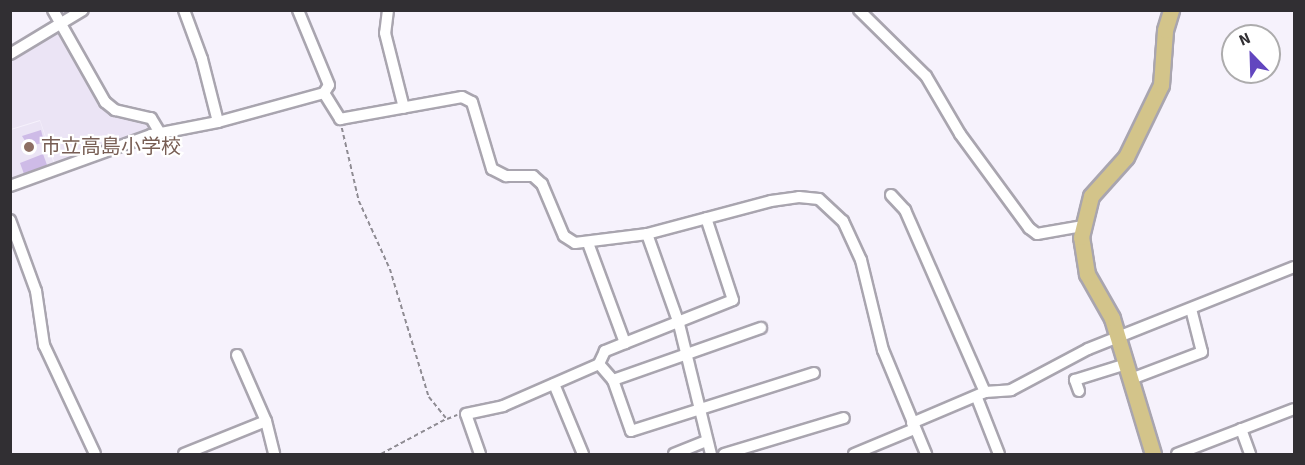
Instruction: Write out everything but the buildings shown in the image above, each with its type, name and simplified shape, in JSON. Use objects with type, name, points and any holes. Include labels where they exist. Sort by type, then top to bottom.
[{"type":"main road","points":[[1154,454],[1119,338],[1104,300],[1087,274],[1081,252],[1083,226],[1091,196],[1126,157],[1161,85],[1165,30],[1172,10]]},
{"type":"street","points":[[53,10],[59,23],[76,45],[105,102],[115,110],[151,118],[160,133]]},
{"type":"street","points":[[10,54],[83,10]]},
{"type":"street","points":[[184,10],[202,59],[219,122]]},
{"type":"street","points":[[10,186],[160,133],[219,122],[324,93],[329,85],[298,10]]},
{"type":"street","points":[[388,10],[385,33],[404,108]]},
{"type":"street","points":[[859,10],[926,76],[960,134],[1029,228],[1037,234],[1083,226]]},
{"type":"street","points":[[324,93],[340,119],[462,97],[472,102],[492,169],[506,176],[533,176],[542,184],[564,236],[575,243],[647,234],[799,196],[819,199],[830,206],[843,220],[861,260],[884,350],[926,454]]},
{"type":"street","points":[[891,195],[905,210],[981,395],[999,454]]},
{"type":"street","points":[[480,454],[466,414],[503,406],[599,364],[604,351],[680,324],[733,300],[706,219]]},
{"type":"street","points":[[10,220],[36,291],[44,345],[95,454]]},
{"type":"street","points":[[647,234],[680,324],[711,454]]},
{"type":"street","points":[[588,243],[625,344]]},
{"type":"street","points":[[854,454],[981,395],[1011,390],[1088,349],[1294,267]]},
{"type":"street","points":[[1131,379],[1202,352],[1191,309]]},
{"type":"street","points":[[613,380],[760,328]]},
{"type":"street","points":[[237,354],[266,421],[274,454]]},
{"type":"street","points":[[599,364],[613,380],[631,431],[814,373]]},
{"type":"street","points":[[1079,391],[1075,380],[1126,364]]},
{"type":"street","points":[[554,384],[583,454]]},
{"type":"street","points":[[1177,454],[1294,409]]},
{"type":"street","points":[[724,454],[843,418]]},
{"type":"street","points":[[184,454],[266,421]]},
{"type":"street","points":[[1241,429],[1250,454]]},
{"type":"street","points":[[674,454],[707,441]]},
{"type":"path","points":[[340,119],[359,201],[390,269],[429,397],[447,419]]},
{"type":"path","points":[[381,454],[447,419],[466,414]]},
{"type":"shaded area","points":[[57,29],[69,42],[107,112],[138,116],[154,126],[55,164],[40,120],[11,129],[11,58]]},
{"type":"shaded area","name":"市立高島小学校","points":[[40,121],[54,164],[11,180],[11,130]]},
{"type":"place","name":"市立高島小学校","points":[[29,147]]}]
